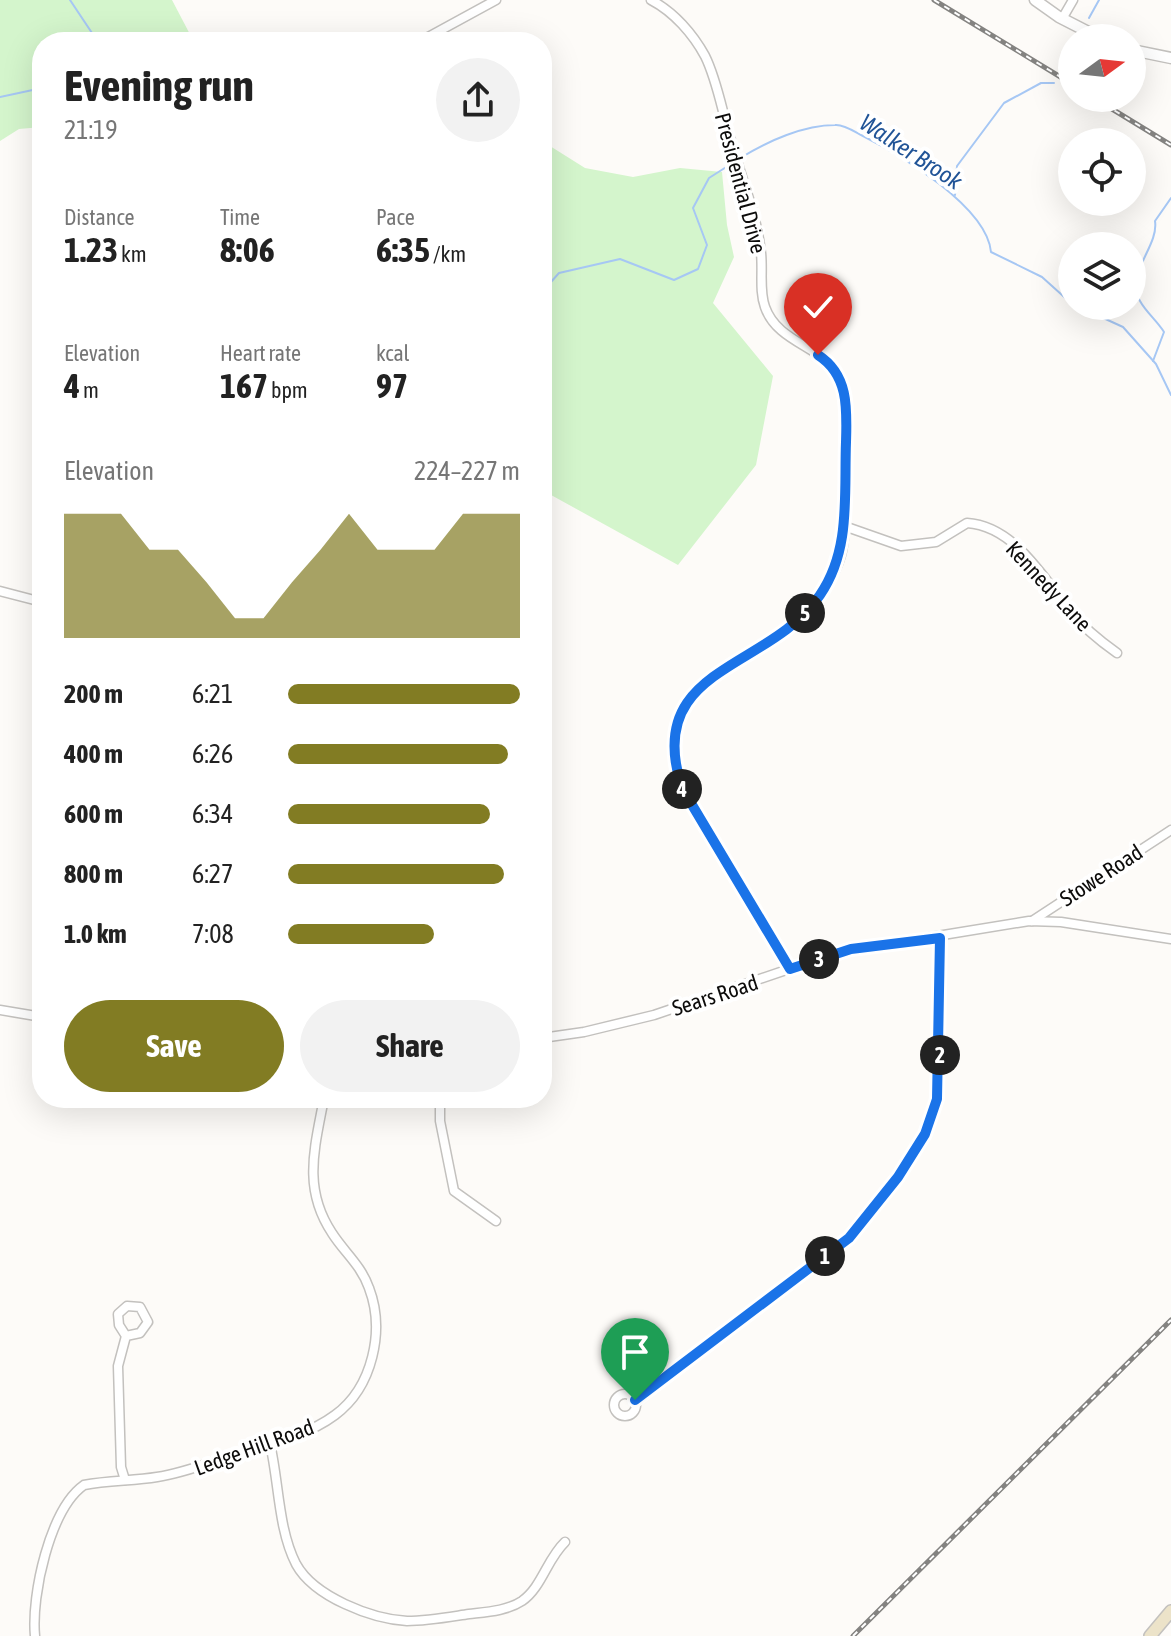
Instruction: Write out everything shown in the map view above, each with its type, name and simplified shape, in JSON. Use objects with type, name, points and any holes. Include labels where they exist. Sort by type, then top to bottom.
[{"type":"main road","points":[[1150,1636],[1171,1611]]},
{"type":"street","points":[[437,32],[496,0]]},
{"type":"street","name":"Presidential Drive","points":[[651,0],[666,9],[694,39],[710,70],[756,229],[765,309],[780,332],[829,362],[842,382],[847,410],[841,555],[821,594],[793,625],[700,685],[682,709],[674,736],[674,759],[682,788],[790,969]]},
{"type":"street","points":[[1035,0],[1072,24]]},
{"type":"street","points":[[1062,19],[1073,0]]},
{"type":"street","points":[[1146,53],[1171,58]]},
{"type":"street","name":"Kennedy Lane","points":[[844,526],[901,546],[936,542],[967,523],[993,530],[1022,553],[1083,625],[1117,653]]},
{"type":"street","points":[[0,591],[32,599]]},
{"type":"street","name":"Stowe Road","points":[[1032,921],[1171,830]]},
{"type":"street","name":"Sears Road","points":[[552,1037],[642,1018],[851,949],[940,938],[1032,921],[1061,922],[1171,939]]},
{"type":"street","points":[[634,1398],[856,1230],[898,1177],[925,1134],[939,1087],[940,938]]},
{"type":"street","points":[[0,1010],[32,1015]]},
{"type":"street","name":"Ledge Hill Road","points":[[35,1636],[36,1607],[54,1525],[64,1504],[84,1485],[184,1472],[289,1438],[335,1415],[351,1400],[366,1375],[375,1349],[376,1319],[369,1287],[357,1262],[333,1236],[318,1210],[314,1194],[313,1169],[322,1108]]},
{"type":"street","points":[[440,1108],[454,1191],[496,1221]]},
{"type":"street","points":[[125,1480],[121,1467],[118,1366],[126,1336]]},
{"type":"street","points":[[270,1444],[287,1535],[296,1564],[313,1584],[332,1598],[370,1612],[408,1621],[509,1607],[531,1593],[548,1561],[565,1542]]},
{"type":"green space","points":[[0,0],[172,0],[189,32],[32,32],[32,128],[19,129],[0,141]]},
{"type":"green space","points":[[552,147],[585,168],[633,177],[680,168],[722,172],[727,225],[734,257],[713,303],[773,376],[756,465],[678,565],[552,496]]},
{"type":"waterway","points":[[70,0],[91,32]]},
{"type":"waterway","points":[[1089,18],[1099,0]]},
{"type":"waterway","points":[[955,195],[957,166],[1004,103],[1041,83],[1054,83]]},
{"type":"waterway","points":[[0,97],[32,90]]},
{"type":"waterway","name":"Walker Brook","points":[[742,157],[799,131],[823,126],[846,127],[940,184],[975,218],[986,235],[991,252],[1042,277],[1058,291]]},
{"type":"waterway","name":"Walker Brook","points":[[552,281],[559,273],[620,259],[674,280],[698,269],[707,245],[693,208],[709,178],[731,164]]},
{"type":"waterway","points":[[1153,361],[1164,332],[1140,301],[1136,281],[1152,241],[1155,221],[1171,198]]},
{"type":"waterway","name":"Walker Brook","points":[[1108,320],[1123,327],[1156,364],[1171,395]]},
{"type":"railway","points":[[934,0],[1058,75]]},
{"type":"railway","points":[[1117,112],[1171,145]]},
{"type":"railway","points":[[853,1636],[1171,1320]]},
{"type":"route","points":[[635,1400],[849,1238],[868,1217],[919,1145],[937,1099],[940,1074],[940,938],[851,949],[790,969],[682,788],[674,759],[674,736],[682,709],[689,698],[700,685],[793,625],[808,611],[821,594],[841,555],[846,401],[835,369],[818,355]]}]
